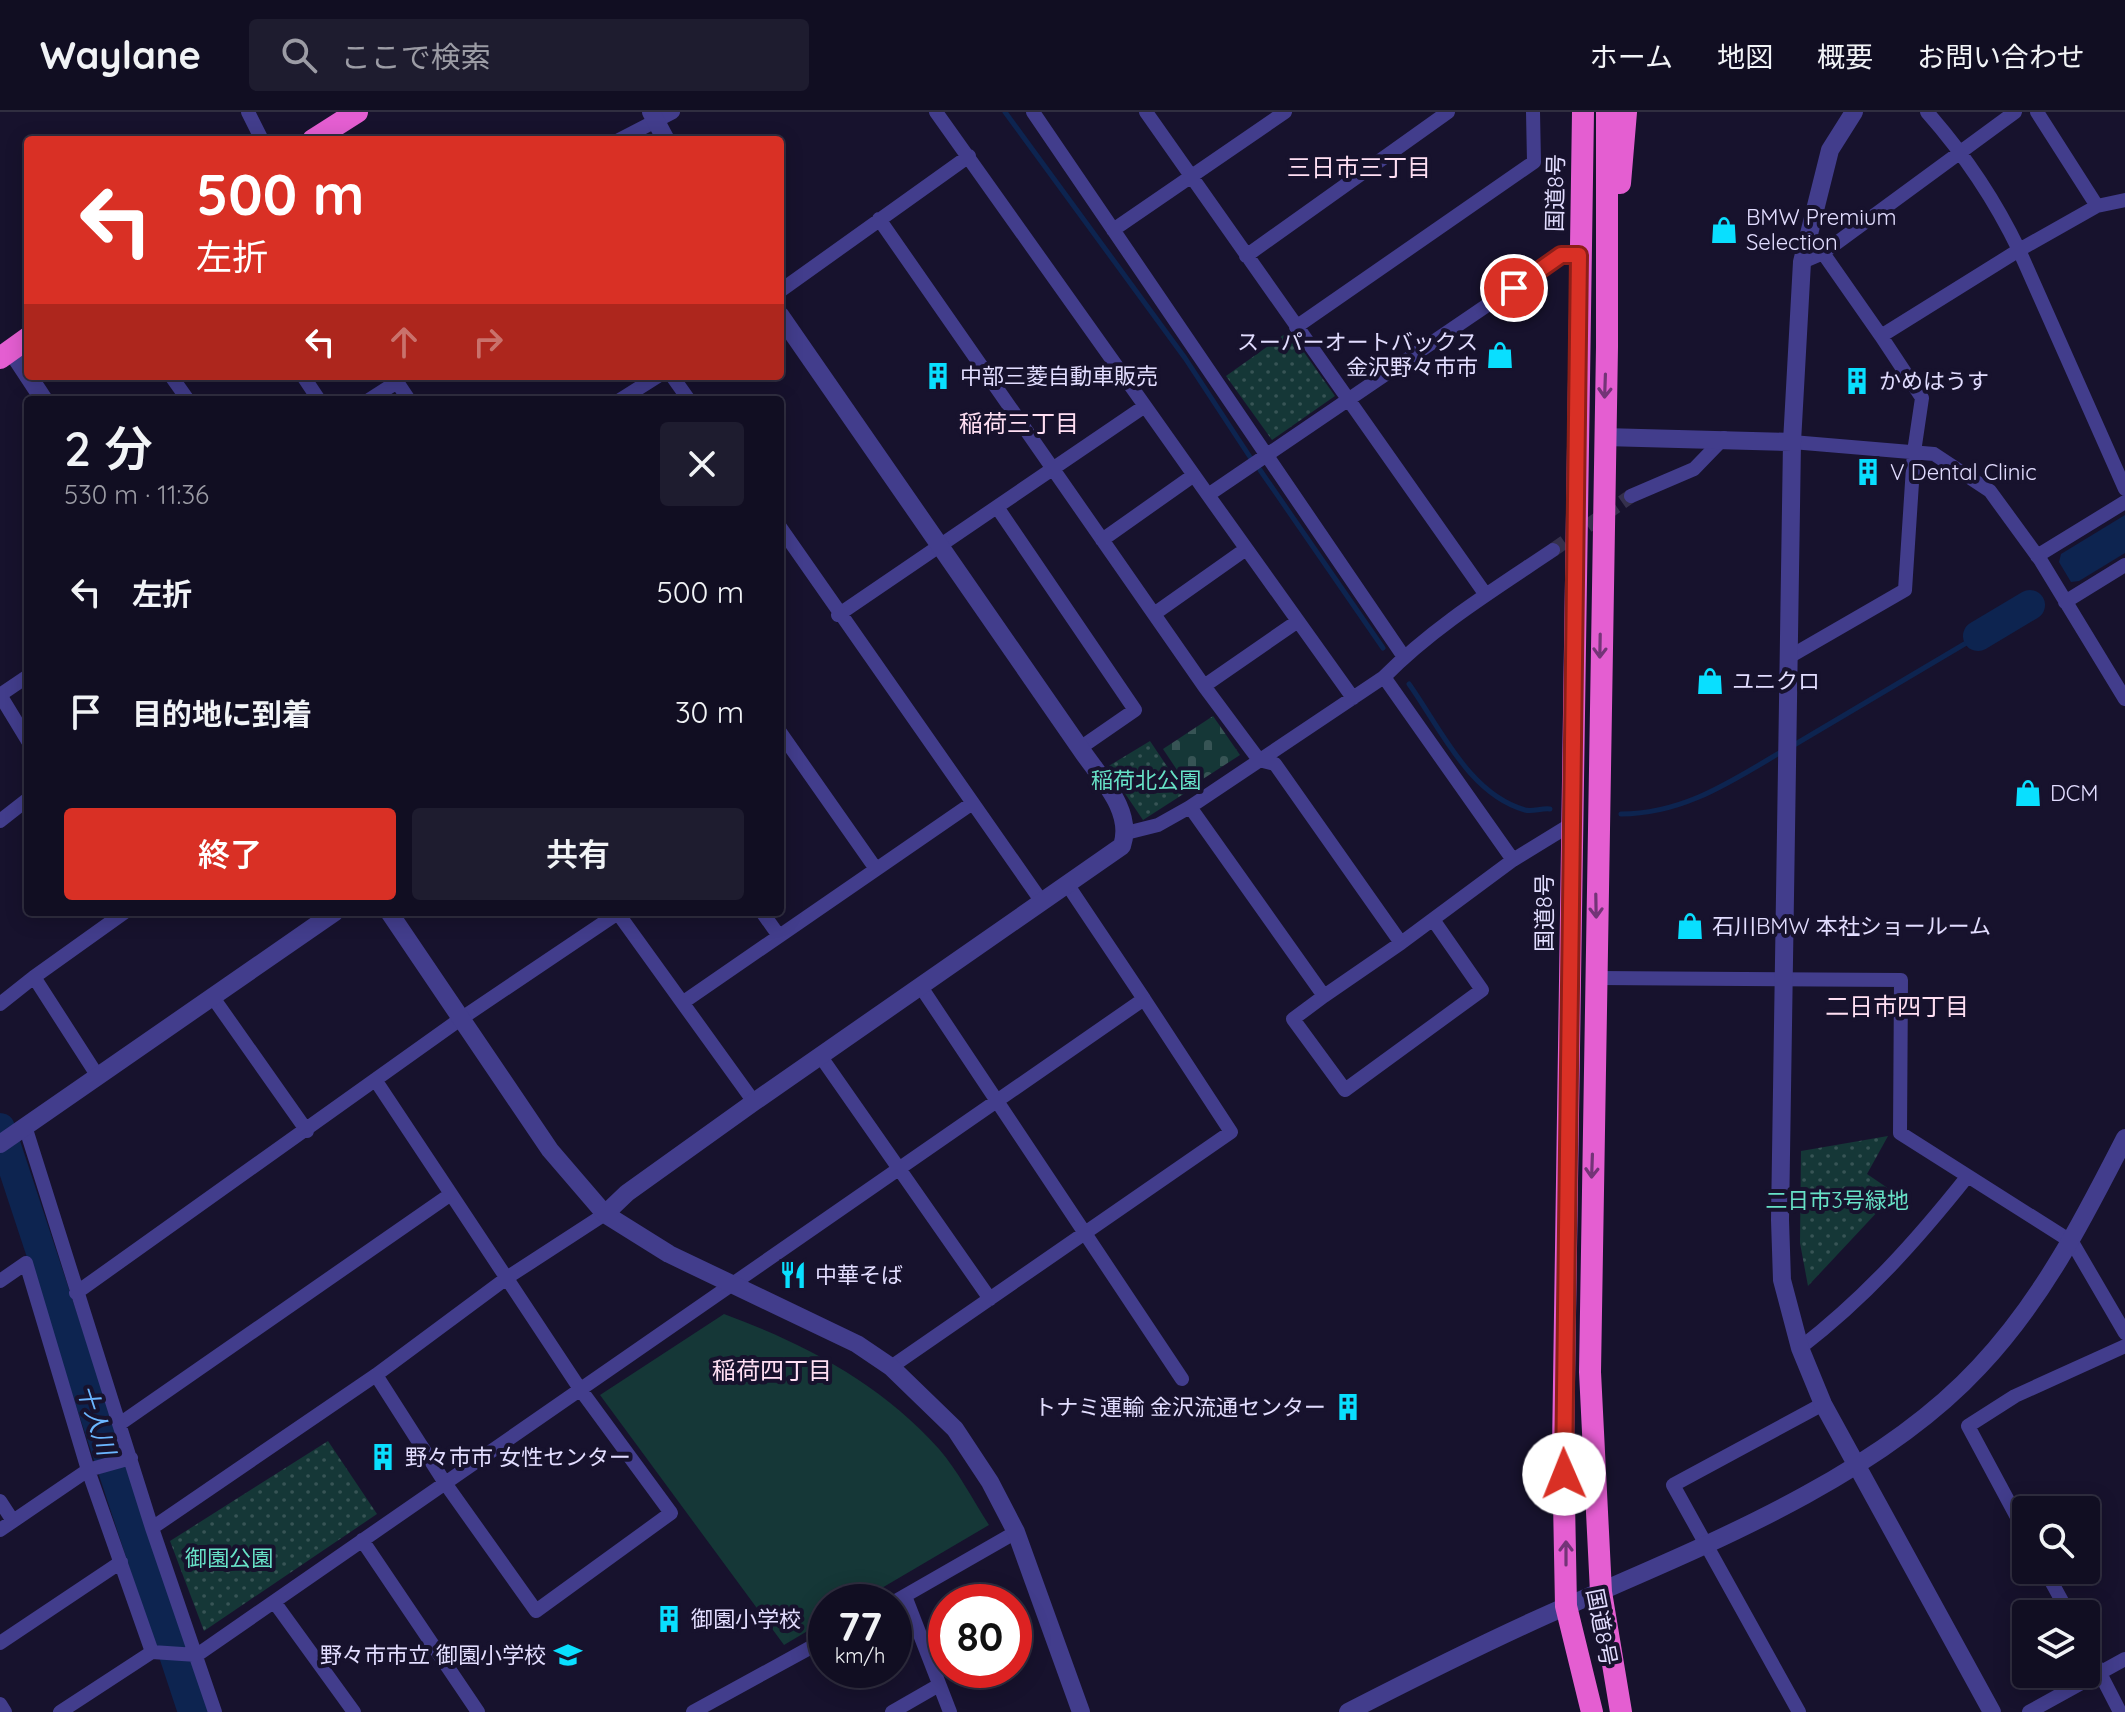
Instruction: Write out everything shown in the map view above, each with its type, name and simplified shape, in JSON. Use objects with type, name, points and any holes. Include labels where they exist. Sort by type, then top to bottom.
[{"type":"highway","points":[[323,136],[357,112]]},
{"type":"highway","points":[[1567,112],[1580,246]]},
{"type":"highway","name":"国道8号","points":[[1583,112],[1563,1434],[1566,1606],[1592,1712]]},
{"type":"highway","name":"国道8号","points":[[1607,112],[1607,347],[1596,892],[1598,978],[1589,1341],[1601,1592],[1621,1712]]},
{"type":"highway","points":[[1607,347],[1626,112]]},
{"type":"street","points":[[248,112],[260,136]]},
{"type":"street","points":[[625,136],[653,117],[673,112]]},
{"type":"street","points":[[936,112],[1353,698]]},
{"type":"street","points":[[1033,112],[1404,657]]},
{"type":"street","points":[[1146,112],[1486,595]]},
{"type":"street","points":[[1113,230],[1285,112]]},
{"type":"street","points":[[1246,256],[1448,112]]},
{"type":"street","points":[[1296,327],[1534,162],[1533,112]]},
{"type":"street","points":[[1854,112],[1830,150],[1802,262],[1792,442],[1780,1220],[1782,1280],[1800,1348],[1823,1404],[1860,1465],[1992,1712]]},
{"type":"street","points":[[1927,112],[1963,153],[1999,208],[2125,489]]},
{"type":"street","points":[[1802,262],[1823,253],[2015,112]]},
{"type":"street","points":[[2037,112],[2097,206]]},
{"type":"street","points":[[653,117],[664,136]]},
{"type":"street","points":[[784,288],[969,156]]},
{"type":"street","points":[[1881,336],[2019,250],[2097,206],[2125,200]]},
{"type":"street","points":[[879,219],[1204,686],[1259,760],[1275,764],[1401,943]]},
{"type":"street","points":[[1208,495],[1561,255],[1580,246]]},
{"type":"street","points":[[1789,657],[1905,590],[1914,452],[1922,398],[1823,253]]},
{"type":"street","points":[[152,1528],[376,1375],[508,1277],[605,1214],[627,1193],[754,1102],[1122,846],[1126,833],[1125,816],[784,321]]},
{"type":"street","points":[[13,349],[24,367]]},
{"type":"street","points":[[626,396],[652,380]]},
{"type":"street","points":[[375,396],[397,382],[406,396]]},
{"type":"street","points":[[838,615],[1145,406]]},
{"type":"street","points":[[1604,437],[1724,438],[1934,454],[1990,491],[2039,558],[2125,699]]},
{"type":"street","points":[[1631,496],[1694,469],[1724,438]]},
{"type":"street","points":[[1102,540],[1194,475]]},
{"type":"street","points":[[2039,558],[2125,502]]},
{"type":"street","points":[[997,507],[1135,710],[1080,748]]},
{"type":"street","points":[[784,533],[838,615],[1042,902]]},
{"type":"street","points":[[1154,614],[1246,549]]},
{"type":"street","points":[[1126,833],[1158,825],[1190,807],[1384,677],[1404,657],[1486,595],[1553,550]]},
{"type":"street","points":[[2064,599],[2125,565]]},
{"type":"street","points":[[1204,686],[1298,621]]},
{"type":"street","points":[[1384,677],[1513,860]]},
{"type":"street","points":[[24,679],[0,695],[24,734]]},
{"type":"street","points":[[784,738],[876,869]]},
{"type":"street","points":[[0,821],[24,802]]},
{"type":"street","points":[[685,1001],[971,804]]},
{"type":"street","points":[[1190,807],[1324,996]]},
{"type":"street","points":[[1434,921],[1482,990],[1345,1090],[1293,1019],[1434,921],[1513,860],[1570,825]]},
{"type":"street","points":[[891,1367],[1231,1132],[1067,884]]},
{"type":"street","points":[[0,1004],[119,916]]},
{"type":"street","points":[[0,1144],[97,1075],[214,999],[329,916]]},
{"type":"street","points":[[392,916],[459,1020],[550,1150],[605,1214],[669,1254],[819,1324],[891,1367],[955,1429],[990,1482],[1016,1532],[1081,1712]]},
{"type":"street","points":[[76,1293],[459,1020],[614,916]]},
{"type":"street","points":[[620,916],[685,1001],[754,1102]]},
{"type":"street","points":[[765,916],[779,936]]},
{"type":"street","points":[[34,977],[97,1075]]},
{"type":"street","points":[[1598,978],[1901,980],[1900,1133],[2072,1242],[2125,1333]]},
{"type":"street","points":[[921,987],[1182,1379]]},
{"type":"street","points":[[214,999],[307,1131]]},
{"type":"street","points":[[60,1712],[156,1652],[192,1655],[275,1603],[896,1168],[1144,999]]},
{"type":"street","points":[[821,1057],[990,1299]]},
{"type":"street","points":[[376,1081],[580,1389],[671,1513],[536,1611],[445,1483],[376,1375]]},
{"type":"street","points":[[21,1129],[121,1423],[127,1459],[192,1655],[215,1712]]},
{"type":"street","points":[[1354,1711],[1566,1606],[1704,1545],[1860,1465],[1925,1418],[1979,1367],[2039,1295],[2072,1242],[2125,1138]]},
{"type":"street","points":[[1800,1348],[1850,1309],[1901,1258],[1967,1177]]},
{"type":"street","points":[[121,1423],[451,1194]]},
{"type":"street","points":[[0,1281],[26,1263],[95,1468],[121,1562],[156,1652]]},
{"type":"street","points":[[2012,1508],[1968,1426],[2015,1396],[2125,1346]]},
{"type":"street","points":[[1799,1712],[1673,1485],[1823,1404]]},
{"type":"street","points":[[0,1530],[95,1468],[127,1459]]},
{"type":"street","points":[[0,1501],[13,1521]]},
{"type":"street","points":[[912,1592],[1016,1532]]},
{"type":"street","points":[[362,1540],[478,1712]]},
{"type":"street","points":[[0,1643],[121,1562]]},
{"type":"street","points":[[275,1603],[354,1712]]},
{"type":"street","points":[[912,1625],[928,1661]]},
{"type":"street","points":[[693,1712],[808,1649]]},
{"type":"street","points":[[2120,1712],[2100,1673],[2125,1659]]},
{"type":"street","points":[[892,1712],[934,1688]]},
{"type":"street","points":[[940,1688],[950,1712]]},
{"type":"street","points":[[2029,1712],[2073,1688]]},
{"type":"street","points":[[0,1704],[5,1712]]},
{"type":"green space","points":[[1289,331],[1335,396],[1272,440],[1226,376]]},
{"type":"green space","points":[[1213,716],[1240,755],[1189,788],[1163,749]]},
{"type":"green space","name":"稲荷北公園","points":[[1150,741],[1185,793],[1143,820],[1107,767]]},
{"type":"green space","name":"二日市3号緑地","points":[[1888,1136],[1867,1174],[1895,1193],[1808,1286],[1800,1243],[1801,1151]]},
{"type":"green space","points":[[724,1314],[812,1352],[892,1404],[939,1449],[989,1525],[889,1584],[808,1584],[808,1631],[784,1645],[600,1395]]},
{"type":"green space","name":"御園公園","points":[[328,1441],[377,1514],[204,1631],[170,1541]]},
{"type":"water","points":[[2125,515],[2125,553],[2079,581],[2071,582],[2059,562],[2061,554]]},
{"type":"waterway","points":[[1005,112],[1185,358],[1250,457]]},
{"type":"waterway","points":[[1260,470],[1383,648]]},
{"type":"waterway","points":[[1978,636],[2030,605]]},
{"type":"waterway","points":[[1794,745],[1978,636]]},
{"type":"waterway","points":[[1409,684],[1458,758],[1488,790],[1505,802],[1525,810],[1550,809]]},
{"type":"waterway","points":[[1621,814],[1644,813],[1685,802],[1724,785],[1781,752]]},
{"type":"waterway","name":"十人川","points":[[0,1128],[193,1712]]},
{"type":"tunnel","points":[[1553,550],[1631,496]]},
{"type":"place","name":"BMW Premium Selection","points":[[1724,230]]},
{"type":"place","name":"スーパーオートバックス 金沢野々市市","points":[[1500,355]]},
{"type":"place","name":"中部三菱自動車販売","points":[[938,376]]},
{"type":"place","name":"かめはうす","points":[[1857,381]]},
{"type":"place","name":"V Dental Clinic","points":[[1868,472]]},
{"type":"place","name":"ユニクロ","points":[[1710,681]]},
{"type":"place","name":"DCM","points":[[2028,793]]},
{"type":"place","name":"石川BMW 本社ショールーム","points":[[1690,926]]},
{"type":"place","name":"中華そば","points":[[793,1275]]},
{"type":"place","name":"トナミ運輸 金沢流通センター","points":[[1348,1407]]},
{"type":"place","name":"野々市市 女性センター","points":[[383,1457]]},
{"type":"place","name":"御園小学校","points":[[669,1619]]},
{"type":"place","name":"野々市市立 御園小学校","points":[[568,1655]]},
{"type":"district","name":"三日市三丁目","points":[[1359,168]]},
{"type":"district","name":"稲荷三丁目","points":[[1019,424]]},
{"type":"district","name":"二日市四丁目","points":[[1897,1007]]},
{"type":"district","name":"稲荷四丁目","points":[[772,1371]]},
{"type":"route","points":[[1514,288],[1561,255],[1579,255],[1564,1474]]}]
